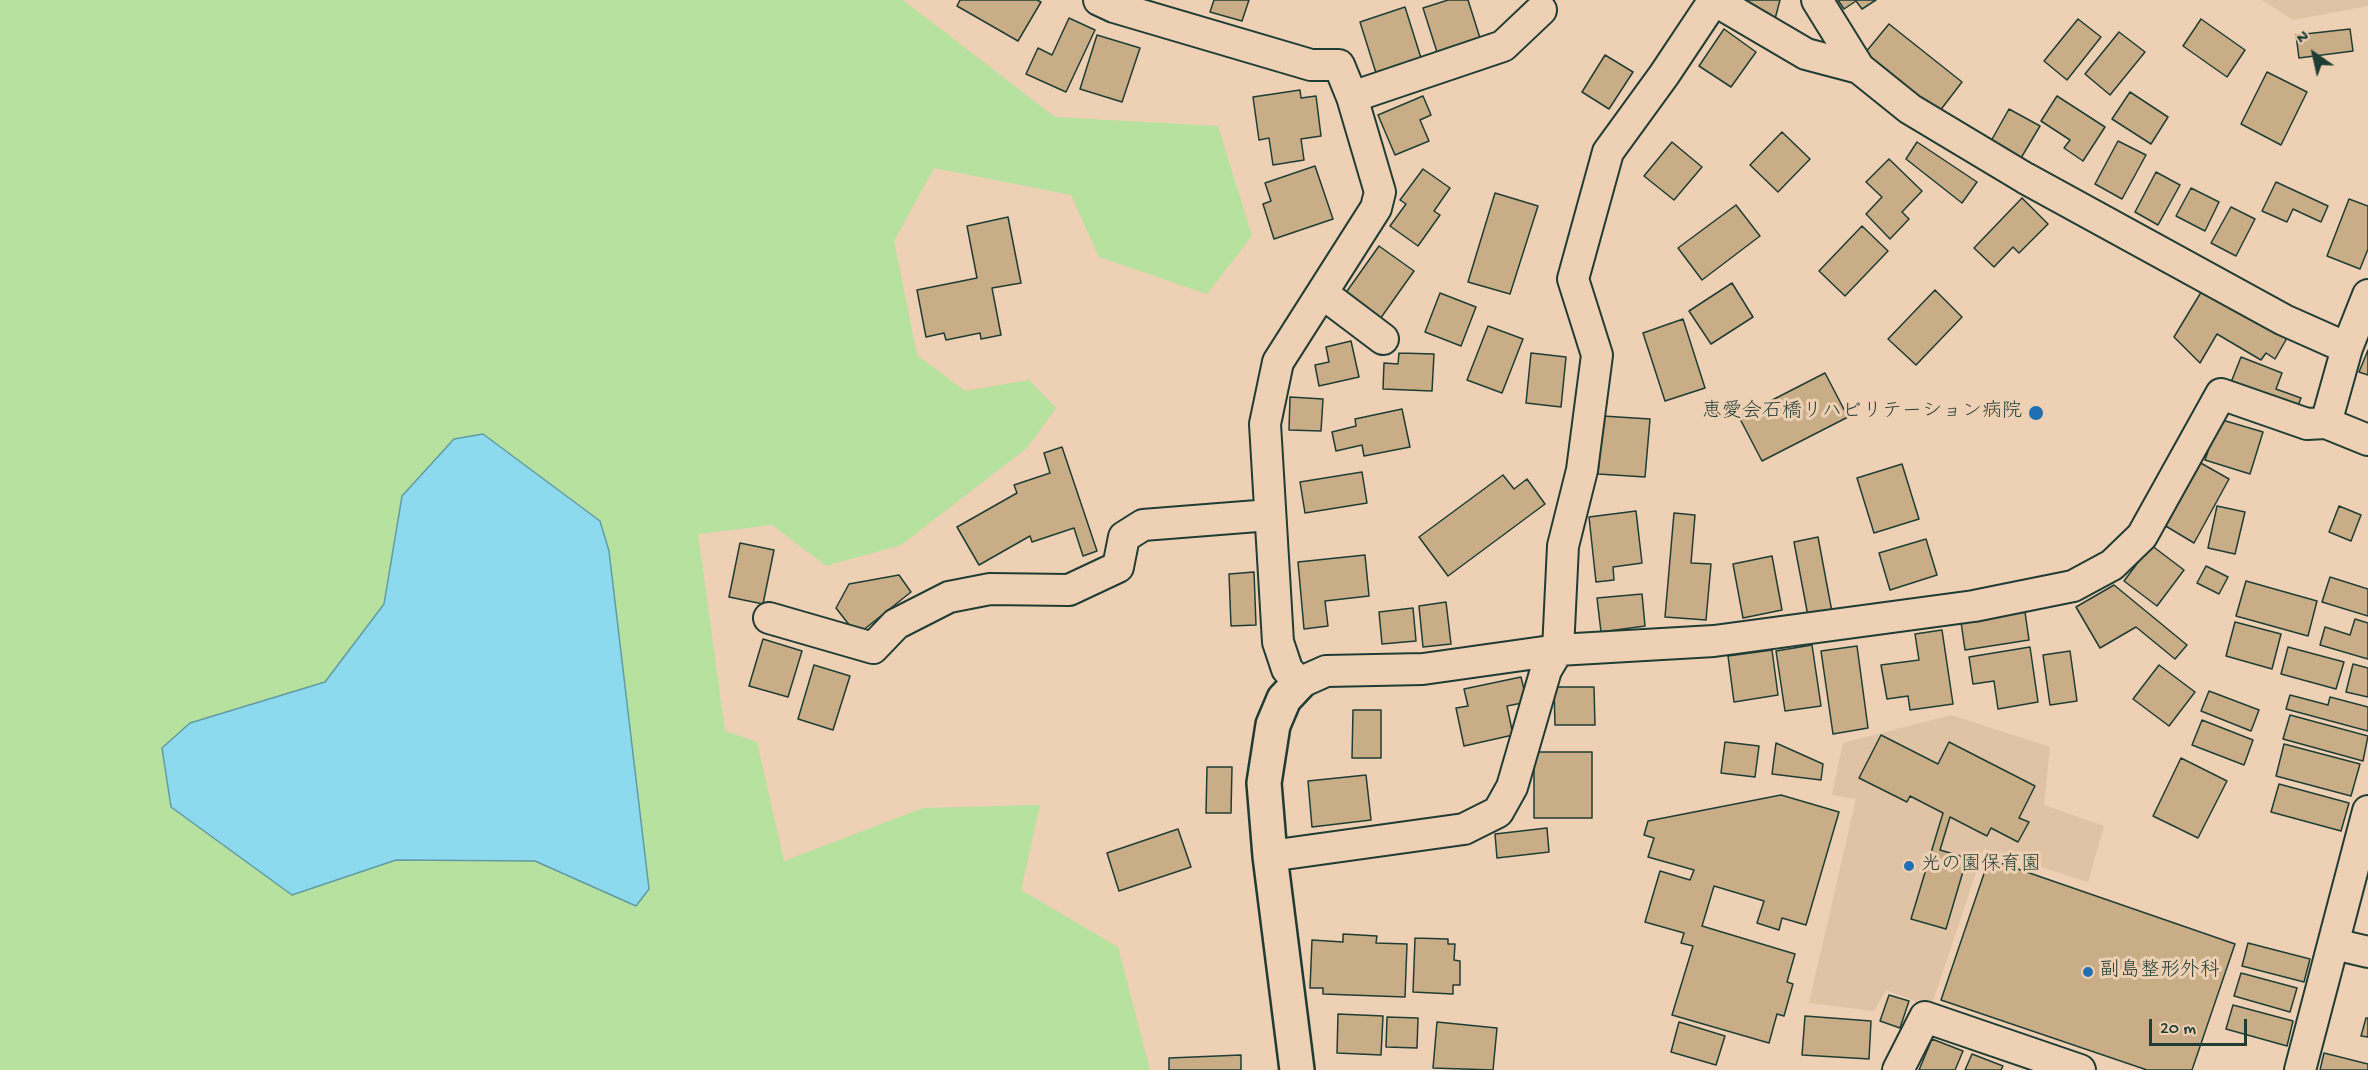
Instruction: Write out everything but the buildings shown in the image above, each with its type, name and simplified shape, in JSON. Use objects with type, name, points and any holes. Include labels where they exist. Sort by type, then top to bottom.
[{"type":"street","points":[[1099,0],[1114,7],[1311,64],[1339,66],[1352,97],[1380,192],[1376,208],[1278,362],[1265,424],[1278,642],[1287,669],[1299,682]]},
{"type":"street","points":[[1270,856],[1464,829],[1497,812],[1512,787],[1546,670],[1558,650],[1563,546],[1582,470],[1597,355],[1573,279],[1608,152],[1665,75],[1714,0],[1806,54],[1859,68]]},
{"type":"street","points":[[1817,0],[1859,68],[1910,109],[2025,178],[2284,320],[2347,348]]},
{"type":"street","points":[[1352,97],[1503,46],[1541,10]]},
{"type":"street","points":[[1322,293],[1383,339]]},
{"type":"street","points":[[2326,423],[2347,348],[2368,295]]},
{"type":"street","points":[[1297,1070],[1270,856],[1264,783],[1273,724],[1284,699],[1299,682],[1326,671],[1423,669],[1558,650],[1714,641],[1974,606],[2073,586],[2112,565],[2142,536],[2221,394],[2307,424],[2326,423],[2368,441]]},
{"type":"street","points":[[769,618],[873,648],[896,624],[949,597],[990,589],[1069,590],[1118,567],[1124,537],[1143,525],[1270,514]]},
{"type":"street","points":[[2300,1070],[2368,811]]},
{"type":"street","points":[[2334,944],[2368,952]]},
{"type":"street","points":[[1898,1070],[1925,1017],[2080,1070]]},
{"type":"shaded area","points":[[2262,0],[2368,0],[2368,6],[2293,20]]},
{"type":"shaded area","name":"光の園保育園","points":[[1951,715],[2050,747],[2044,805],[2104,826],[2088,882],[1984,849],[1931,1007],[1919,1007],[1915,1001],[1886,990],[1874,1011],[1809,1003],[1856,799],[1832,795],[1843,743]]},
{"type":"green space","points":[[0,0],[903,0],[1055,117],[1218,126],[1252,236],[1207,294],[1099,257],[1071,195],[934,168],[894,241],[917,355],[965,391],[1029,380],[1056,408],[1027,448],[901,545],[826,566],[772,525],[698,534],[725,731],[757,742],[784,861],[923,808],[1040,805],[1021,890],[1118,947],[1150,1070],[0,1070]],"holes":[[[402,496],[600,521],[609,551],[648,889],[636,906],[535,861],[396,860],[292,895],[189,723],[325,682],[384,604]]]},
{"type":"water","points":[[483,434],[600,521],[609,551],[649,889],[636,906],[535,861],[396,860],[292,895],[171,807],[162,748],[190,723],[325,682],[384,604],[402,496],[454,439]]},
{"type":"place","name":"恵愛会石橋リハビリテーション病院","points":[[2036,413]]},
{"type":"place","name":"光の園保育園","points":[[1909,866]]},
{"type":"place","name":"副島整形外科","points":[[2088,972]]}]
